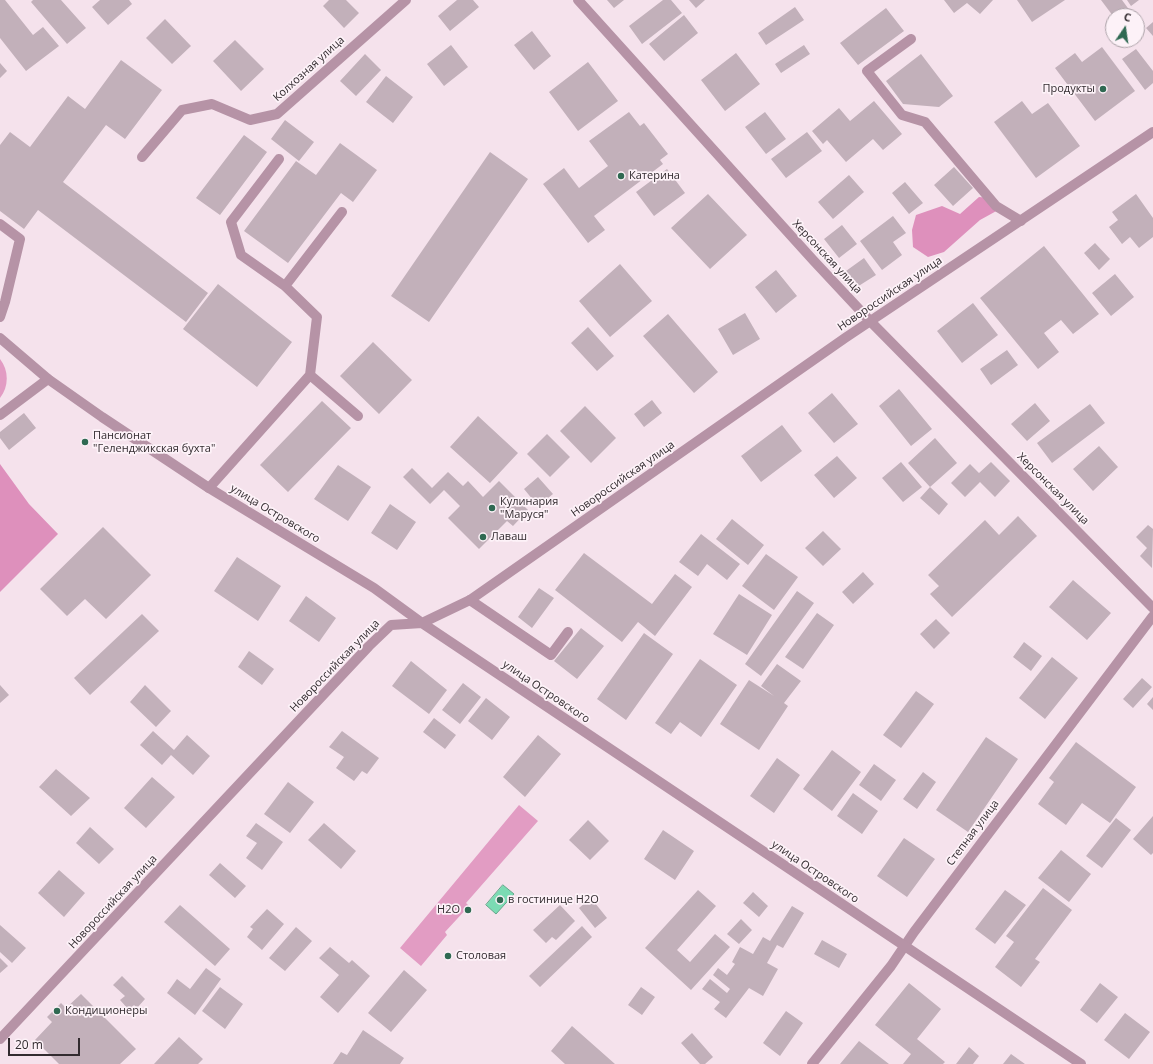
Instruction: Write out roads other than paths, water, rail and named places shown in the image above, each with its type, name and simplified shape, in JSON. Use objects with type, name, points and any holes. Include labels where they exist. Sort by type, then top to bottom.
[{"type":"street","name":"Колхозная улица","points":[[142,157],[182,110],[212,104],[250,120],[277,114],[406,0]]},
{"type":"street","name":"Херсонская улица","points":[[578,0],[871,322],[1153,608]]},
{"type":"street","points":[[911,39],[867,70],[902,115],[925,122],[996,206],[1021,220]]},
{"type":"street","name":"Новороссийская улица","points":[[0,1039],[369,646],[391,625],[422,623],[470,600],[871,322],[1153,132]]},
{"type":"street","points":[[209,488],[310,375],[318,317],[285,286],[241,255],[231,222],[278,160]]},
{"type":"street","points":[[285,286],[342,212]]},
{"type":"street","points":[[0,224],[20,239],[0,317]]},
{"type":"street","name":"улица Островского","points":[[0,338],[48,379],[102,417],[209,488],[374,588],[422,623],[1081,1064]]},
{"type":"street","points":[[310,375],[358,416]]},
{"type":"street","points":[[0,415],[48,379]]},
{"type":"street","points":[[470,600],[551,655],[568,632]]},
{"type":"street","name":"Степная улица","points":[[812,1064],[891,966],[904,946],[1153,616]]},
{"type":"place","name":"Продукты","points":[[1103,89]]},
{"type":"place","name":"Катерина","points":[[621,176]]},
{"type":"place","name":"Пансионат \"Геленджикская бухта\"","points":[[85,442]]},
{"type":"place","name":"Кулинария \"Маруся\"","points":[[492,508]]},
{"type":"place","name":"Лаваш","points":[[483,537]]},
{"type":"place","name":"в гостинице Н2О","points":[[500,900]]},
{"type":"place","name":"H2O","points":[[468,910]]},
{"type":"place","name":"Столовая","points":[[448,956]]},
{"type":"place","name":"Кондиционеры","points":[[57,1011]]}]
